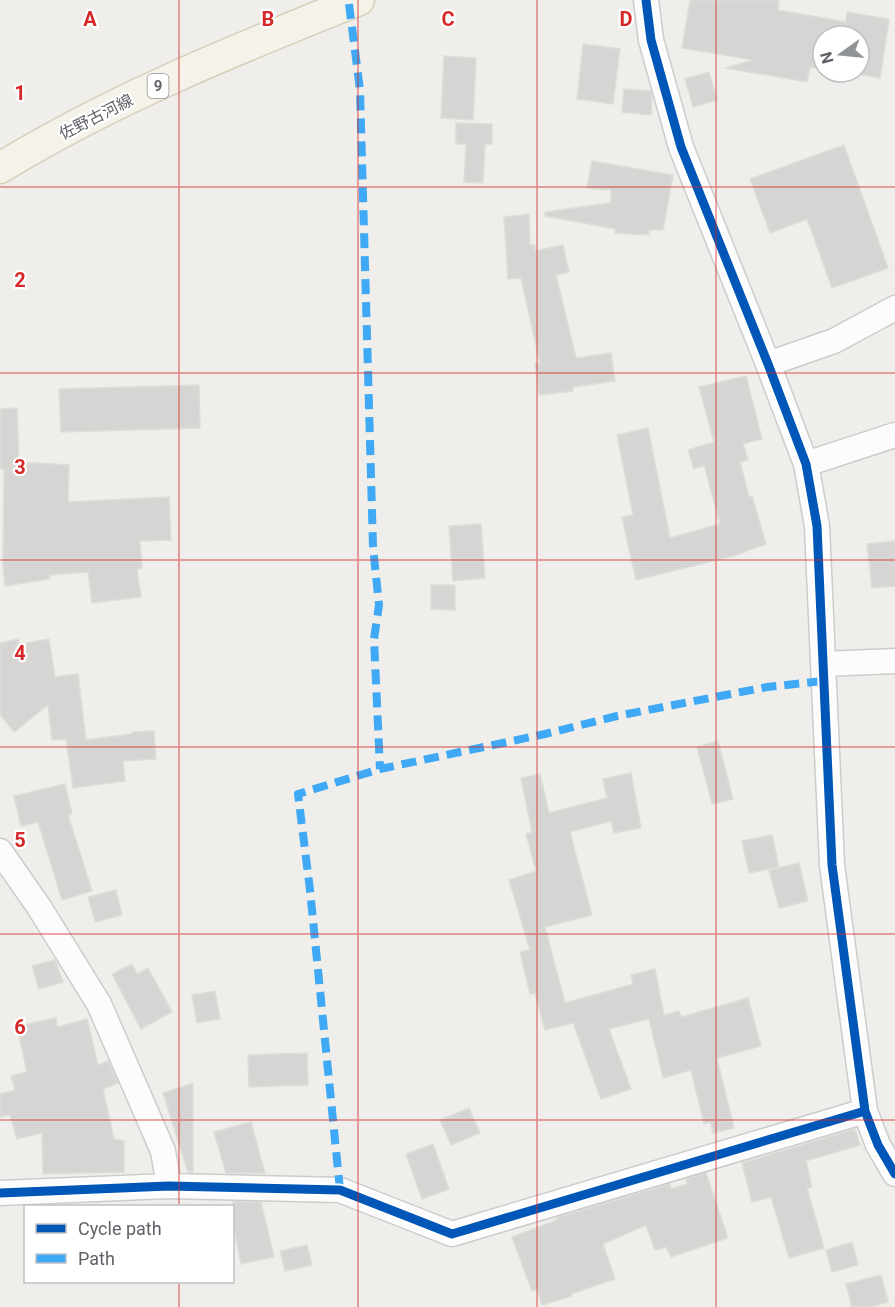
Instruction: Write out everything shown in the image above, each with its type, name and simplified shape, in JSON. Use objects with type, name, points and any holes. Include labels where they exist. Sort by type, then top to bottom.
[{"type":"main road","name":"佐野古河線","points":[[0,168],[109,109],[191,71],[359,0]]},
{"type":"street","points":[[646,0],[651,40],[681,147],[806,464],[817,526],[832,865],[865,1111],[878,1144],[895,1174]]},
{"type":"street","points":[[768,364],[834,341],[895,308]]},
{"type":"street","points":[[806,464],[895,435]]},
{"type":"street","points":[[823,664],[895,661]]},
{"type":"street","points":[[0,851],[99,1004],[163,1151],[169,1186]]},
{"type":"street","points":[[0,1193],[169,1186],[340,1190],[452,1234],[865,1111]]},
{"type":"building","points":[[690,0],[779,0],[778,10],[846,22],[847,12],[889,19],[880,78],[871,76],[871,24],[811,24],[811,67],[807,82],[725,68],[753,60],[682,48]]},
{"type":"building","points":[[583,44],[620,49],[613,104],[577,99]]},
{"type":"building","points":[[444,56],[476,58],[473,120],[441,118]]},
{"type":"building","points":[[709,72],[717,100],[693,107],[685,79]]},
{"type":"building","points":[[624,89],[651,91],[651,115],[622,112]]},
{"type":"building","points":[[456,123],[492,124],[492,144],[485,144],[483,183],[464,182],[466,144],[456,144]]},
{"type":"building","points":[[844,145],[888,268],[832,288],[807,219],[770,233],[750,179]]},
{"type":"building","points":[[592,161],[673,175],[663,230],[649,230],[649,235],[615,233],[616,229],[545,216],[545,212],[611,203],[611,190],[587,188]]},
{"type":"building","points":[[529,214],[530,245],[535,245],[535,251],[563,245],[569,272],[556,275],[576,358],[611,353],[615,381],[573,387],[573,391],[539,395],[535,363],[540,363],[521,278],[508,279],[504,217]]},
{"type":"building","points":[[746,376],[762,439],[743,444],[748,460],[740,462],[749,497],[752,496],[766,544],[733,556],[636,580],[622,517],[633,515],[617,435],[648,428],[670,538],[720,524],[704,465],[694,469],[688,450],[714,442],[699,387]]},
{"type":"building","points":[[199,385],[200,428],[61,432],[59,389]]},
{"type":"building","points":[[17,408],[19,462],[69,465],[68,502],[169,497],[171,540],[140,541],[142,568],[137,569],[141,597],[92,603],[88,572],[49,575],[50,579],[5,586],[3,566],[4,469],[0,469],[0,409]]},
{"type":"building","points":[[481,524],[485,578],[453,581],[449,526]]},
{"type":"building","points":[[895,541],[895,586],[872,588],[867,544]]},
{"type":"building","points":[[431,585],[455,585],[455,610],[431,609]]},
{"type":"building","points":[[18,639],[20,644],[49,639],[55,677],[78,674],[86,740],[132,734],[132,732],[154,731],[156,759],[123,761],[125,781],[73,788],[66,739],[52,740],[48,705],[14,732],[0,714],[0,643]]},
{"type":"building","points":[[718,741],[733,799],[712,804],[697,747]]},
{"type":"building","points":[[631,773],[641,828],[614,833],[611,821],[570,832],[592,915],[545,927],[565,1003],[633,984],[631,975],[655,969],[664,1015],[679,1011],[681,1017],[748,998],[761,1046],[717,1058],[734,1128],[713,1133],[710,1122],[704,1124],[691,1070],[663,1078],[649,1019],[609,1029],[631,1089],[601,1099],[573,1023],[545,1030],[535,993],[530,994],[520,952],[530,950],[509,880],[536,871],[526,834],[532,832],[521,778],[540,774],[549,813],[607,798],[603,779]]},
{"type":"building","points":[[65,784],[72,814],[68,815],[92,891],[62,900],[38,822],[21,826],[14,796]]},
{"type":"building","points":[[772,835],[779,867],[749,873],[742,841]]},
{"type":"building","points":[[799,863],[808,901],[779,908],[769,870]]},
{"type":"building","points":[[116,890],[122,915],[95,922],[88,897]]},
{"type":"building","points":[[55,960],[63,982],[39,989],[32,966]]},
{"type":"building","points":[[132,964],[137,974],[148,968],[172,1012],[141,1029],[112,974]]},
{"type":"building","points":[[215,991],[220,1019],[197,1023],[192,995]]},
{"type":"building","points":[[56,1018],[57,1027],[87,1019],[98,1065],[108,1061],[118,1083],[103,1089],[114,1139],[124,1141],[124,1172],[43,1174],[42,1133],[17,1139],[10,1115],[0,1117],[0,1094],[15,1090],[11,1076],[27,1072],[17,1026]]},
{"type":"building","points":[[307,1053],[308,1085],[249,1087],[248,1055]]},
{"type":"building","points":[[193,1083],[193,1172],[188,1172],[163,1093]]},
{"type":"building","points":[[469,1108],[480,1133],[451,1145],[440,1120]]},
{"type":"building","points":[[251,1122],[265,1173],[226,1173],[214,1132]]},
{"type":"building","points":[[855,1129],[860,1145],[806,1161],[812,1187],[807,1188],[824,1248],[789,1258],[771,1197],[752,1202],[742,1163]]},
{"type":"building","points":[[433,1144],[449,1189],[422,1199],[406,1154]]},
{"type":"building","points":[[706,1173],[728,1238],[671,1257],[666,1247],[655,1250],[646,1225],[603,1244],[615,1279],[542,1305],[537,1289],[532,1291],[512,1237],[557,1220],[556,1218],[670,1184],[671,1189],[687,1184],[686,1179]]},
{"type":"building","points":[[233,1202],[261,1202],[274,1257],[241,1264],[234,1229]]},
{"type":"building","points":[[852,1242],[858,1265],[832,1272],[826,1250]]},
{"type":"building","points":[[307,1245],[312,1265],[285,1271],[280,1251]]},
{"type":"building","points":[[881,1275],[888,1302],[870,1307],[852,1307],[846,1284]]},
{"type":"marked path","points":[[349,4],[360,90],[373,547],[379,605],[374,639],[380,769]]},
{"type":"marked path","points":[[340,1190],[310,890],[298,794],[380,769],[545,734],[617,716],[767,687],[823,681]]},
{"type":"cycle path","points":[[646,0],[651,40],[681,147],[806,464],[817,526],[832,865],[865,1111],[878,1145],[895,1174]]},
{"type":"cycle path","points":[[0,1193],[169,1186],[340,1190],[452,1234],[865,1111]]}]
